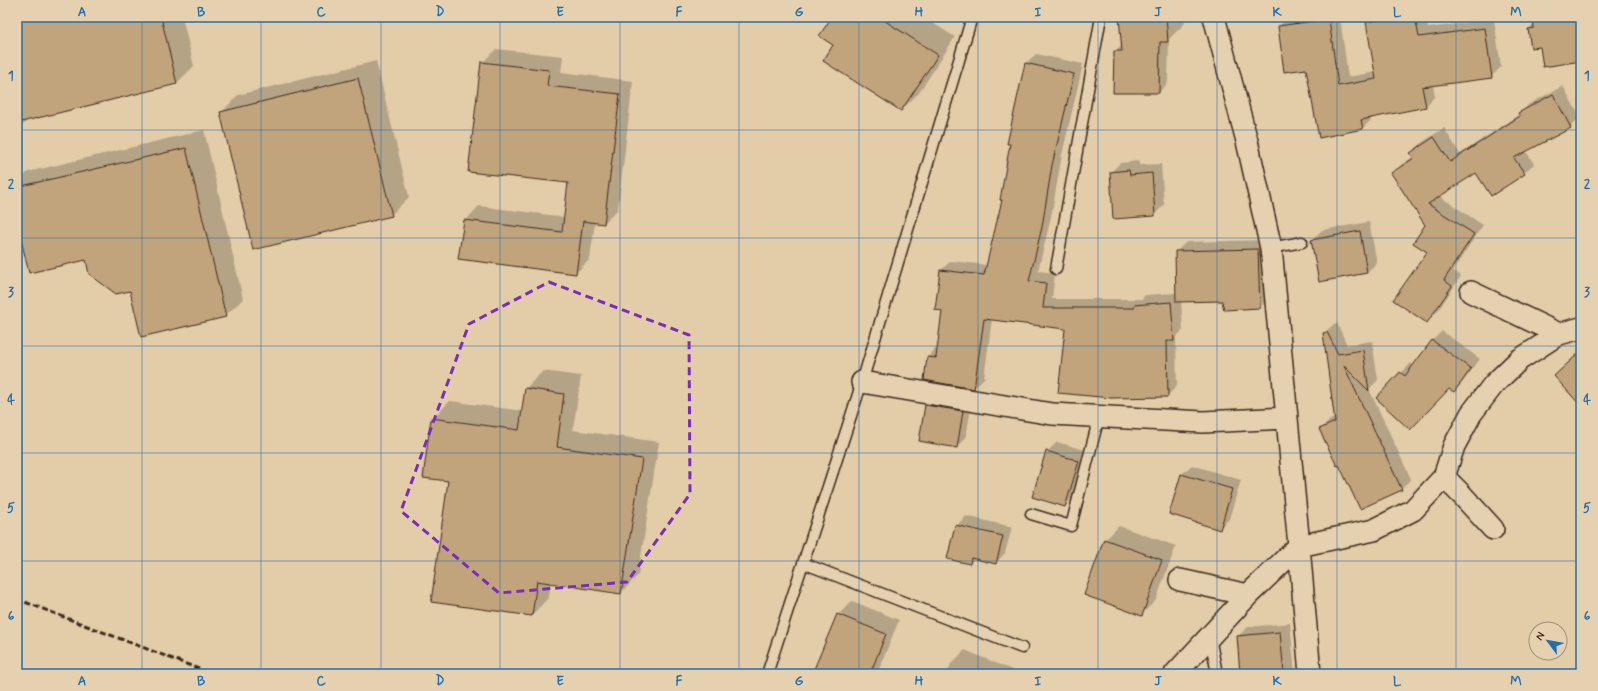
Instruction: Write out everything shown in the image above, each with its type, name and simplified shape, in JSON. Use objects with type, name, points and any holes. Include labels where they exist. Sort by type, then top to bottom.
[{"type":"street","points":[[1214,17],[1247,140],[1271,248],[1310,674]]},
{"type":"street","points":[[1471,292],[1559,334]]},
{"type":"street","points":[[1175,674],[1186,660],[1210,637],[1248,595],[1299,546],[1374,530],[1413,510],[1444,477],[1454,446],[1471,414],[1494,384],[1519,360],[1559,334],[1581,328]]},
{"type":"street","points":[[862,382],[1052,414],[1203,422],[1287,418]]},
{"type":"street","points":[[1444,477],[1493,529]]},
{"type":"street","points":[[1180,580],[1248,595]]},
{"type":"lane","points":[[767,674],[862,382],[972,17]]},
{"type":"lane","points":[[1056,269],[1101,17]]},
{"type":"lane","points":[[1271,248],[1302,242]]},
{"type":"lane","points":[[1031,514],[1071,526],[1099,417]]},
{"type":"lane","points":[[803,562],[1022,648]]},
{"type":"lane","points":[[1210,637],[1217,674]]},
{"type":"highlighted area","points":[[549,282],[689,335],[690,494],[627,582],[499,593],[401,511],[469,324]]},
{"type":"building","points":[[17,17],[161,17],[177,84],[17,123]]},
{"type":"building","points":[[832,17],[879,17],[938,55],[901,111],[823,61],[833,45],[819,36]]},
{"type":"building","points":[[1119,17],[1166,17],[1168,42],[1160,42],[1159,93],[1113,93],[1114,51],[1122,51]]},
{"type":"building","points":[[1396,17],[1415,17],[1419,37],[1485,28],[1492,78],[1422,87],[1426,107],[1361,120],[1363,129],[1319,138],[1306,69],[1284,72],[1278,26],[1329,19],[1338,86],[1376,79],[1366,22]]},
{"type":"building","points":[[1552,17],[1581,17],[1581,61],[1543,67],[1540,47],[1531,48],[1528,29],[1534,28],[1533,20]]},
{"type":"building","points":[[481,62],[549,70],[547,86],[620,94],[604,224],[583,221],[576,274],[458,259],[464,220],[562,232],[568,183],[468,172]]},
{"type":"building","points":[[1025,63],[1074,74],[1052,165],[1042,227],[1029,281],[1046,283],[1043,308],[1134,308],[1134,305],[1171,302],[1174,341],[1167,341],[1168,397],[1111,398],[1058,393],[1065,329],[984,319],[974,389],[924,380],[927,357],[936,358],[942,311],[935,310],[940,270],[984,275],[1002,200],[1000,200],[1010,144],[1007,144]]},
{"type":"building","points":[[358,78],[392,216],[253,250],[220,112]]},
{"type":"building","points":[[1553,94],[1571,128],[1514,158],[1525,174],[1491,196],[1476,173],[1428,204],[1474,234],[1444,280],[1452,286],[1427,323],[1393,300],[1427,252],[1413,243],[1425,225],[1391,173],[1414,158],[1410,153],[1434,137],[1450,162],[1520,116],[1518,113]]},
{"type":"building","points":[[186,148],[226,317],[141,337],[130,291],[116,294],[89,274],[86,260],[29,273],[17,223],[17,187]]},
{"type":"building","points":[[1129,170],[1130,175],[1152,173],[1155,216],[1113,219],[1110,172]]},
{"type":"building","points":[[1360,231],[1367,273],[1319,282],[1311,240]]},
{"type":"building","points":[[1258,249],[1260,308],[1224,310],[1222,301],[1176,302],[1175,251]]},
{"type":"building","points":[[1327,332],[1338,354],[1363,350],[1369,391],[1344,366],[1402,490],[1360,509],[1339,465],[1337,466],[1319,429],[1335,422],[1323,333]]},
{"type":"building","points":[[1432,340],[1471,369],[1454,392],[1449,389],[1410,430],[1376,398],[1400,372],[1405,376]]},
{"type":"building","points":[[1581,351],[1581,406],[1554,376]]},
{"type":"building","points":[[525,388],[564,394],[557,447],[642,459],[621,594],[537,581],[532,616],[431,602],[448,481],[423,478],[431,418],[519,430]]},
{"type":"building","points":[[925,405],[963,411],[957,448],[919,441]]},
{"type":"building","points":[[1046,451],[1079,461],[1065,507],[1032,497]]},
{"type":"building","points":[[1181,474],[1232,489],[1220,530],[1169,514]]},
{"type":"building","points":[[955,525],[1003,536],[996,564],[971,558],[970,564],[947,559]]},
{"type":"building","points":[[1104,539],[1162,560],[1142,616],[1084,595]]},
{"type":"building","points":[[837,614],[886,634],[870,674],[812,674]]},
{"type":"building","points":[[1280,632],[1284,674],[1240,674],[1237,636]]},
{"type":"railway","points":[[17,599],[212,674]]}]
